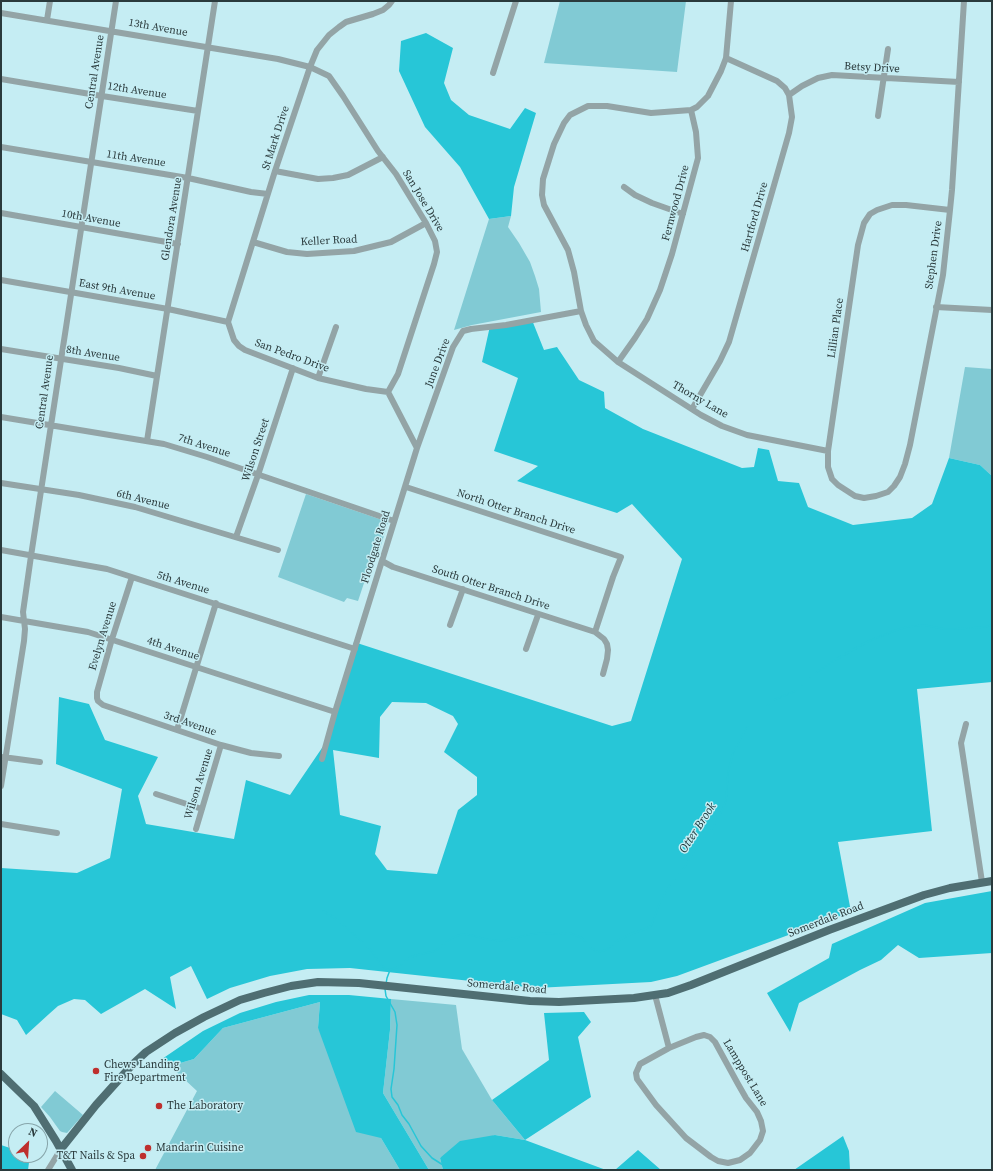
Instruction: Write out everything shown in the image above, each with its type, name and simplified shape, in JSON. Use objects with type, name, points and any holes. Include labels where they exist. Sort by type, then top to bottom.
[{"type":"main road","name":"Somerdale Road","points":[[61,1149],[96,1105],[132,1065],[146,1052],[175,1033],[204,1017],[240,1000],[264,992],[318,982],[359,983],[524,1000],[559,1002],[634,998],[655,995],[668,993],[691,986],[829,930],[924,895],[950,888],[992,881]]},
{"type":"main road","points":[[1,1074],[34,1106],[49,1128],[72,1170]]},
{"type":"street","points":[[47,20],[50,1]]},
{"type":"street","name":"Central Avenue","points":[[1,786],[3,757],[24,641],[25,629],[22,612],[116,1]]},
{"type":"street","name":"Glendora Avenue","points":[[147,440],[215,1]]},
{"type":"street","name":"St Mark Drive","points":[[228,322],[275,171],[310,66],[317,50],[329,35],[346,22],[384,10],[392,1]]},
{"type":"street","points":[[493,73],[516,1]]},
{"type":"street","points":[[691,110],[697,107],[708,96],[726,58],[731,1]]},
{"type":"street","name":"Stephen Drive","points":[[876,496],[888,492],[894,486],[900,477],[905,464],[943,276],[950,210],[964,1]]},
{"type":"street","name":"13th Avenue","points":[[1,13],[278,59],[310,66]]},
{"type":"street","points":[[878,116],[888,49]]},
{"type":"street","points":[[726,58],[777,81],[785,88],[789,95]]},
{"type":"street","name":"San Jose Drive","points":[[310,66],[329,76],[396,174],[426,223],[435,241],[437,252],[434,264],[398,374],[388,392]]},
{"type":"street","name":"Betsy Drive","points":[[789,95],[818,78],[832,75],[959,82]]},
{"type":"street","name":"12th Avenue","points":[[1,79],[198,110]]},
{"type":"street","name":"Hartford Drive","points":[[692,409],[720,361],[729,342],[789,133],[792,117],[789,95]]},
{"type":"street","name":"Thorny Lane","points":[[691,110],[651,113],[608,106],[588,106],[570,115],[564,123],[554,144],[543,179],[542,195],[544,205],[568,250],[574,272],[581,311],[586,325],[594,341],[618,362],[692,409],[722,426],[747,435],[828,451]]},
{"type":"street","name":"Fernwood Drive","points":[[618,362],[647,318],[660,290],[672,254],[698,158],[696,132],[691,110]]},
{"type":"street","name":"11th Avenue","points":[[1,147],[188,178],[251,192],[268,194]]},
{"type":"street","points":[[275,171],[318,179],[333,178],[348,175],[383,157]]},
{"type":"street","points":[[624,187],[635,195],[652,203],[683,214]]},
{"type":"street","name":"Lillian Place","points":[[876,496],[864,498],[855,496],[838,485],[832,478],[828,467],[828,451],[858,245],[864,223],[870,214],[878,210],[892,205],[906,205],[950,210]]},
{"type":"street","name":"10th Avenue","points":[[1,214],[178,244]]},
{"type":"street","name":"Keller Road","points":[[253,242],[287,252],[307,254],[354,251],[391,242],[426,223]]},
{"type":"street","name":"East 9th Avenue","points":[[1,280],[168,309],[228,322]]},
{"type":"street","points":[[936,306],[992,310]]},
{"type":"street","name":"June Drive","points":[[417,448],[453,347],[463,331],[506,325],[581,311]]},
{"type":"street","name":"San Pedro Drive","points":[[228,322],[234,340],[245,350],[318,378],[388,392]]},
{"type":"street","points":[[318,378],[336,328]]},
{"type":"street","name":"8th Avenue","points":[[1,349],[119,368],[157,376]]},
{"type":"street","name":"Wilson Street","points":[[236,537],[293,368]]},
{"type":"street","points":[[388,392],[417,448]]},
{"type":"street","name":"7th Avenue","points":[[1,416],[164,444],[207,457],[394,521]]},
{"type":"street","name":"Floodgate Road","points":[[322,759],[335,712],[417,448]]},
{"type":"street","name":"6th Avenue","points":[[1,483],[79,495],[135,507],[278,550]]},
{"type":"street","name":"North Otter Branch Drive","points":[[406,487],[621,557],[595,632]]},
{"type":"street","name":"5th Avenue","points":[[1,550],[107,568],[355,649]]},
{"type":"street","name":"South Otter Branch Drive","points":[[382,561],[393,567],[538,615],[595,632]]},
{"type":"street","name":"Evelyn Avenue","points":[[98,701],[97,692],[132,577]]},
{"type":"street","points":[[450,625],[463,589]]},
{"type":"street","points":[[177,730],[216,604]]},
{"type":"street","points":[[526,649],[538,615]]},
{"type":"street","name":"4th Avenue","points":[[1,616],[88,632],[335,712]]},
{"type":"street","points":[[595,632],[604,639],[607,644],[607,659],[603,674]]},
{"type":"street","name":"3rd Avenue","points":[[98,701],[102,705],[221,745],[251,753],[279,756]]},
{"type":"street","points":[[966,724],[961,743],[982,882]]},
{"type":"street","name":"Wilson Avenue","points":[[196,829],[221,745]]},
{"type":"street","points":[[3,757],[40,762]]},
{"type":"street","points":[[156,794],[202,809]]},
{"type":"street","points":[[1,824],[57,834]]},
{"type":"street","points":[[655,995],[669,1048]]},
{"type":"street","name":"Lamppost Lane","points":[[704,1035],[710,1037],[715,1042],[746,1098],[757,1112],[761,1121],[763,1131],[760,1140],[750,1153],[740,1160],[728,1163],[718,1161],[686,1138],[656,1105],[637,1079],[636,1073],[640,1064],[669,1048],[704,1035]]},
{"type":"street","points":[[48,1170],[61,1149]]},
{"type":"shaded area","points":[[560,1],[686,1],[677,72],[544,63]]},
{"type":"shaded area","points":[[426,33],[453,48],[444,83],[451,100],[469,115],[510,129],[525,108],[536,113],[514,187],[511,216],[489,219],[460,167],[425,127],[399,71],[401,41]]},
{"type":"shaded area","points":[[511,216],[508,227],[530,262],[539,289],[541,312],[472,325],[454,330],[489,219]]},
{"type":"shaded area","points":[[532,320],[544,350],[557,347],[579,380],[604,392],[605,408],[643,429],[742,468],[754,467],[758,448],[769,450],[778,481],[799,483],[808,507],[853,525],[912,518],[932,504],[949,458],[980,465],[992,476],[992,682],[917,689],[932,831],[838,842],[851,912],[677,976],[651,982],[536,988],[350,968],[307,969],[270,976],[230,988],[207,999],[191,966],[170,977],[176,1009],[145,989],[101,1014],[85,1000],[74,999],[58,1006],[26,1035],[17,1020],[1,1014],[1,868],[77,873],[110,858],[122,789],[56,764],[59,697],[89,704],[105,740],[158,757],[138,796],[146,824],[234,839],[246,780],[290,795],[324,745],[354,642],[612,726],[631,721],[682,559],[632,504],[617,513],[517,481],[538,466],[494,451],[518,378],[482,362],[490,326]],"holes":[[[392,702],[426,703],[453,716],[458,724],[444,752],[477,777],[477,795],[458,810],[437,874],[387,870],[375,854],[381,826],[340,815],[333,750],[379,758],[380,717]]]},
{"type":"shaded area","points":[[965,367],[992,369],[992,476],[980,465],[949,458]]},
{"type":"shaded area","points":[[306,494],[388,522],[377,559],[371,562],[358,601],[347,598],[344,602],[278,577]]},
{"type":"shaded area","points":[[992,891],[992,953],[919,958],[898,945],[881,960],[799,1003],[790,1032],[767,993],[829,958],[832,944],[925,903]]},
{"type":"shaded area","points":[[309,995],[349,995],[391,999],[390,1030],[383,1093],[429,1170],[400,1170],[381,1138],[356,1132],[318,1028],[320,1002],[223,1028],[194,1059],[170,1066],[162,1059],[203,1031],[240,1013],[276,1002]]},
{"type":"shaded area","points":[[391,999],[456,1005],[462,1049],[492,1100],[525,1140],[495,1135],[440,1158],[443,1170],[429,1170],[383,1093],[390,1030]]},
{"type":"shaded area","points":[[320,1002],[318,1028],[400,1170],[155,1170],[197,1091],[170,1066],[194,1059],[223,1028]]},
{"type":"shaded area","points":[[584,1012],[591,1022],[578,1037],[591,1097],[525,1140],[492,1100],[549,1060],[544,1013]]},
{"type":"shaded area","points":[[55,1091],[83,1115],[67,1133],[60,1131],[41,1107]]},
{"type":"shaded area","points":[[495,1135],[525,1140],[606,1170],[443,1170],[440,1158],[460,1141]]},
{"type":"shaded area","points":[[843,1136],[849,1151],[850,1170],[794,1170]]},
{"type":"shaded area","points":[[1,1145],[8,1147],[8,1163],[29,1163],[28,1170],[1,1170]]},
{"type":"shaded area","points":[[638,1150],[661,1170],[615,1170]]},
{"type":"waterway","name":"Otter Brook","points":[[390,970],[398,967],[411,957],[435,951],[452,938],[462,934],[502,941],[540,933],[570,933],[582,938],[591,948],[598,952],[606,950],[617,941],[651,926],[659,904],[670,885],[684,868],[698,845],[718,819],[726,801],[728,773],[733,753],[747,727],[768,705],[774,700],[795,691],[817,672],[835,660],[867,642],[896,630],[924,625],[944,629],[985,627],[992,625]]},
{"type":"waterway","points":[[323,911],[335,918],[348,929],[371,950],[381,965],[390,970]]},
{"type":"waterway","points":[[386,984],[390,970]]},
{"type":"waterway","points":[[385,989],[386,996],[395,1012],[397,1025],[391,1089],[392,1097],[421,1146],[432,1158],[443,1165]]},
{"type":"place","name":"Chews Landing Fire Department","points":[[96,1071]]},
{"type":"place","name":"The Laboratory","points":[[159,1106]]},
{"type":"place","name":"Mandarin Cuisine","points":[[148,1148]]},
{"type":"place","name":"T&T Nails & Spa","points":[[143,1156]]}]
